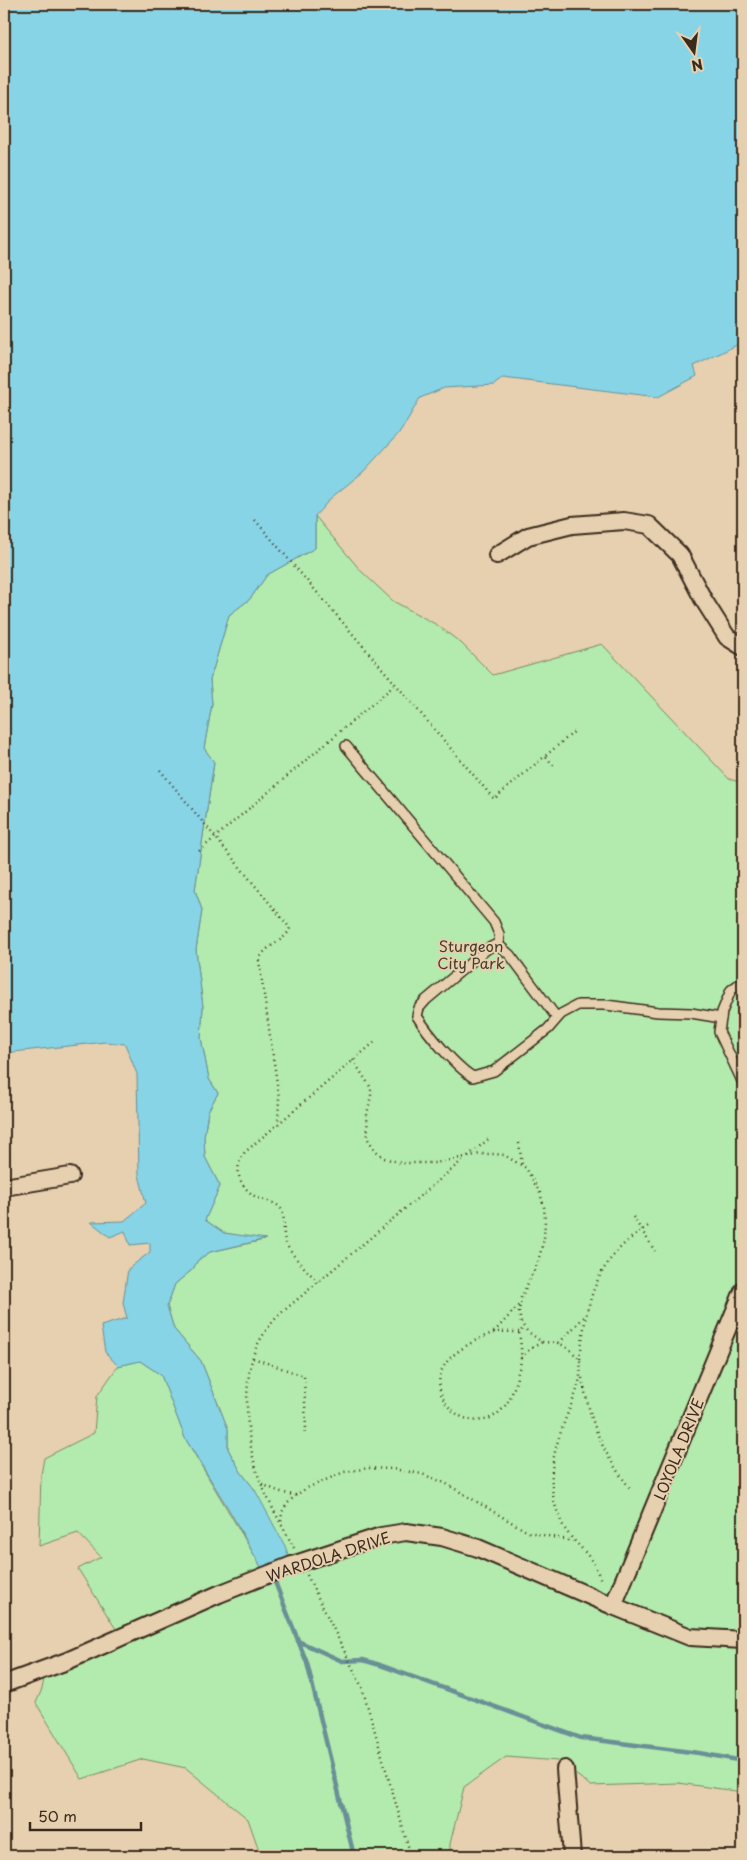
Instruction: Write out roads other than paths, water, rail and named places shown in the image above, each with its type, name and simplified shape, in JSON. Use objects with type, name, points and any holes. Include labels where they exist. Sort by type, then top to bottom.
[{"type":"street","points":[[497,555],[528,536],[572,524],[624,521],[648,525],[680,555],[703,599],[727,637],[743,647]]},
{"type":"street","points":[[4,1187],[70,1176]]},
{"type":"street","name":"LOYOLA DRIVE","points":[[613,1606],[743,1291]]},
{"type":"street","name":"WARDOLA DRIVE","points":[[4,1684],[67,1661],[297,1561],[381,1536],[406,1532],[442,1537],[478,1548],[690,1637],[743,1640]]},
{"type":"street","points":[[565,1769],[572,1856]]},
{"type":"lane","points":[[346,746],[494,922],[499,934],[499,946]]},
{"type":"lane","points":[[557,1018],[510,955],[495,945],[487,949],[426,1000],[419,1008],[418,1016],[423,1025],[463,1071],[473,1077],[494,1071],[548,1029],[557,1018],[560,1014],[578,1005],[691,1013],[721,1018]]},
{"type":"lane","points":[[743,982],[732,990],[721,1018],[719,1032],[741,1073],[743,1083]]},
{"type":"water","points":[[4,4],[743,4],[743,342],[694,366],[697,376],[658,397],[503,378],[494,385],[444,388],[420,398],[401,431],[363,472],[332,497],[315,516],[315,548],[267,575],[250,599],[229,615],[210,680],[212,704],[204,748],[214,762],[195,890],[202,910],[196,950],[203,1007],[201,1038],[209,1079],[218,1093],[208,1111],[204,1137],[205,1157],[220,1186],[205,1220],[224,1233],[266,1239],[210,1252],[198,1260],[193,1269],[175,1284],[167,1306],[174,1329],[201,1361],[228,1429],[228,1449],[241,1472],[255,1490],[285,1546],[292,1565],[266,1576],[228,1508],[185,1438],[161,1375],[140,1361],[118,1366],[105,1352],[101,1326],[127,1318],[123,1303],[128,1269],[150,1252],[150,1243],[130,1245],[125,1231],[110,1237],[91,1222],[124,1221],[146,1203],[139,1175],[137,1074],[125,1044],[105,1042],[4,1053]]},
{"type":"waterway","points":[[273,1577],[307,1663],[354,1856]]},
{"type":"waterway","points":[[298,1641],[342,1661],[363,1660],[380,1665],[581,1738],[699,1753],[743,1761]]},
{"type":"park label","name":"Sturgeon City Park","points":[[471,954]]}]
